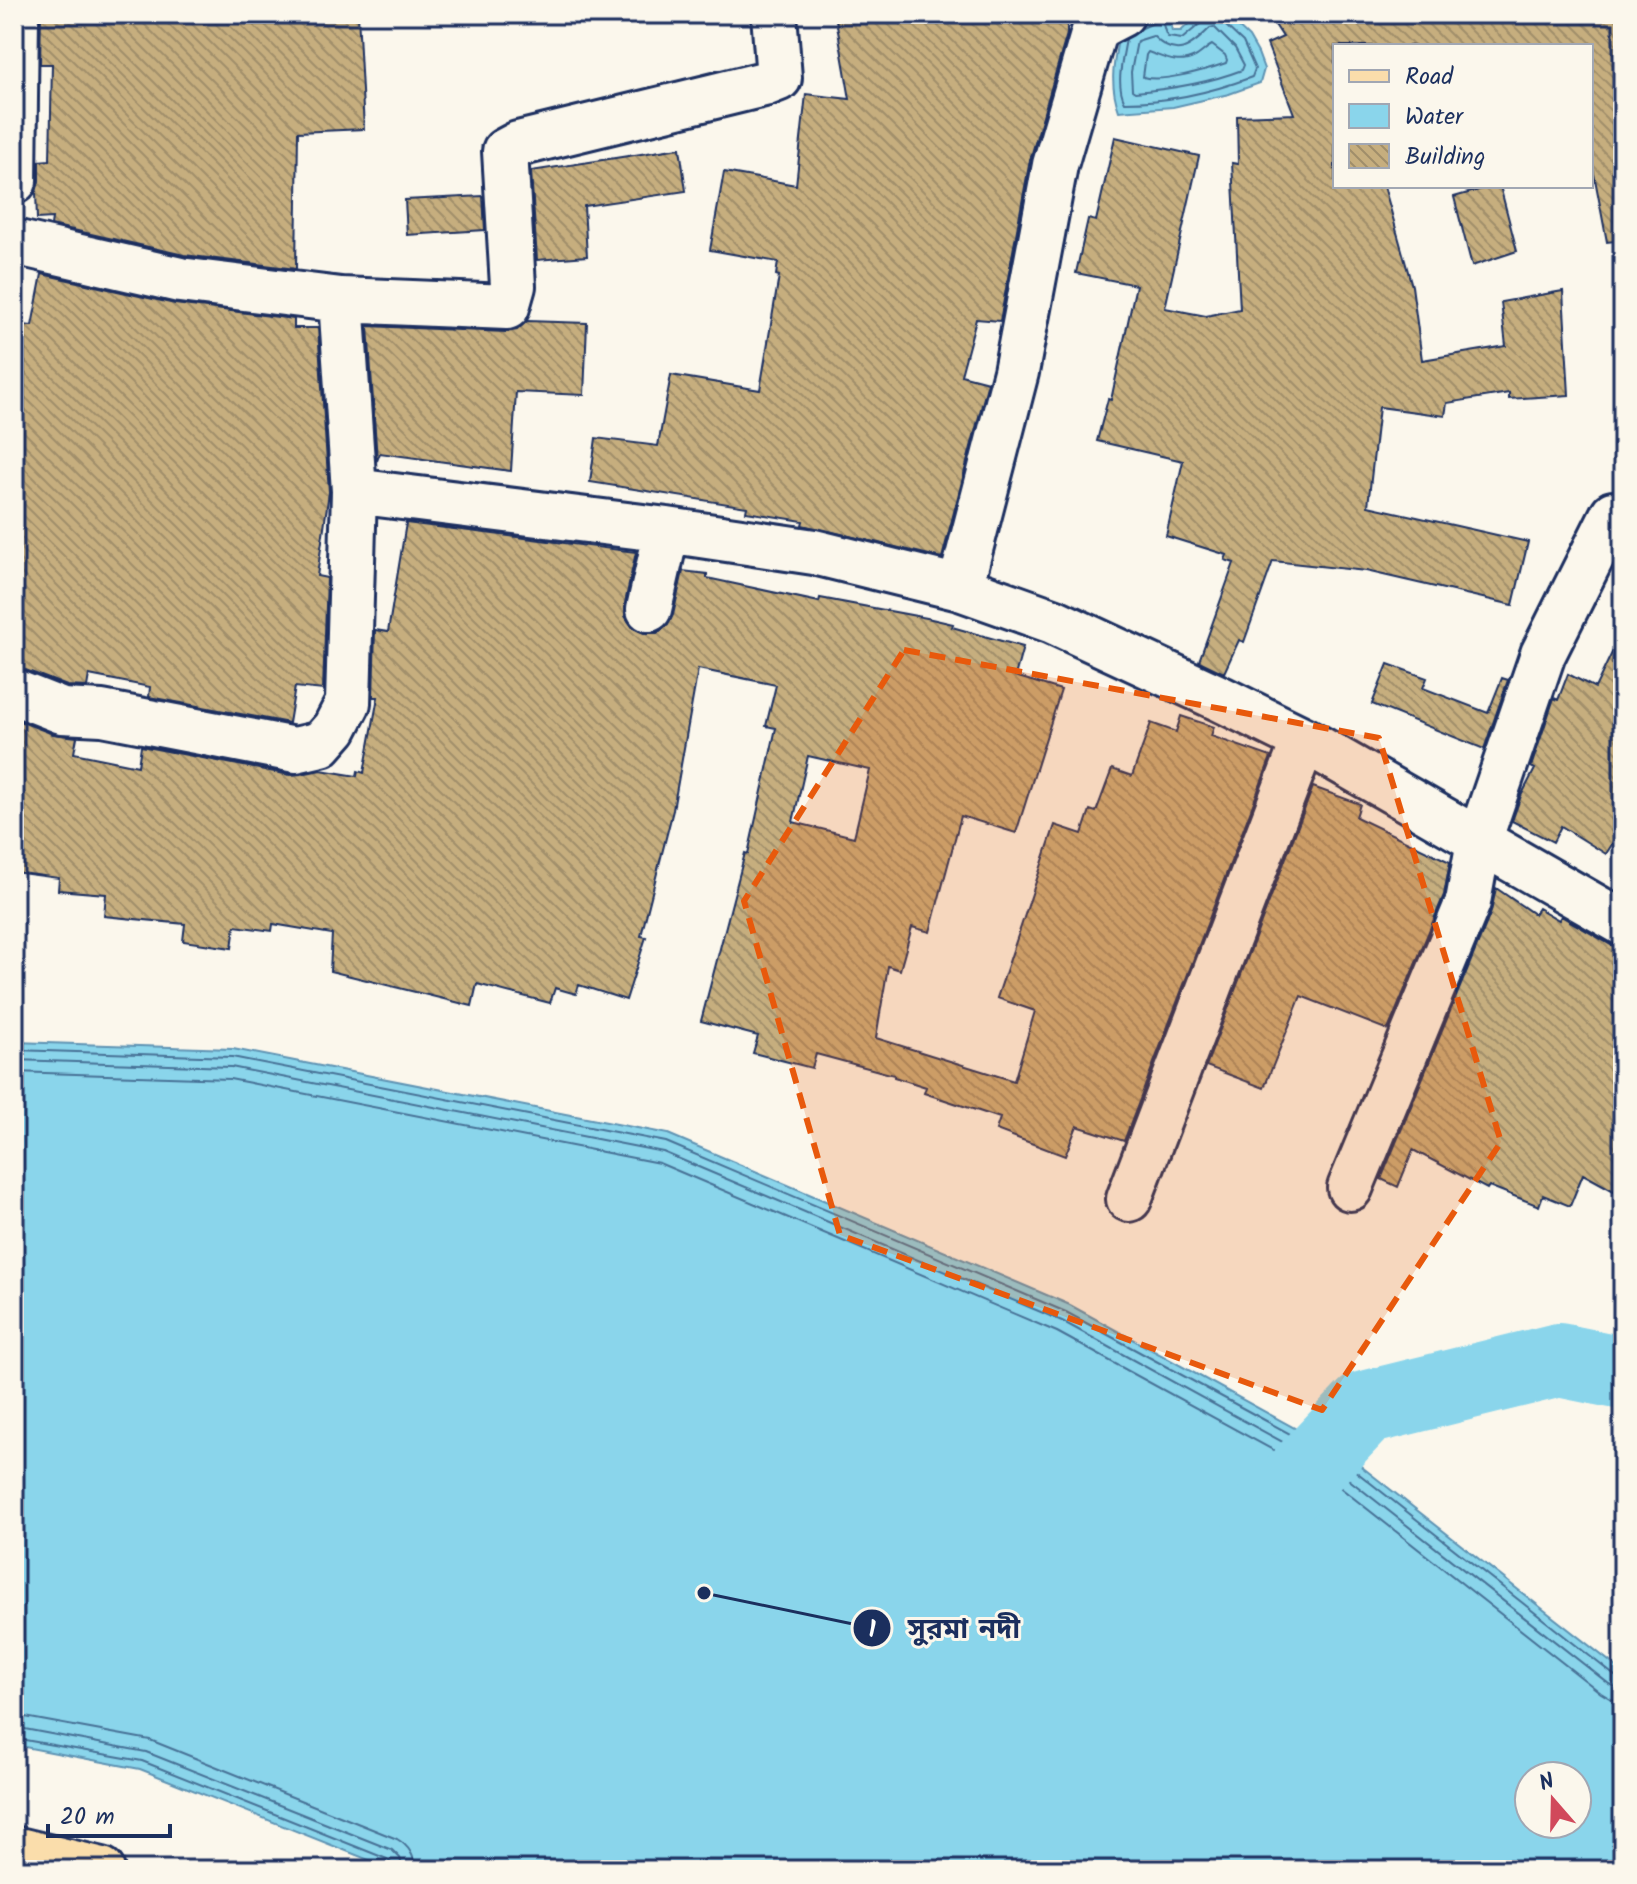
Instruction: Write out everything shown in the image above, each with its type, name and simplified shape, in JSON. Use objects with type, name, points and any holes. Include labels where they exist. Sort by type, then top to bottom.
[{"type":"main road","points":[[14,1849],[102,1870]]},
{"type":"street","points":[[14,181],[16,14]]},
{"type":"street","points":[[14,242],[180,280],[341,300],[507,307],[513,286],[505,151],[518,144],[779,78],[774,14]]},
{"type":"street","points":[[960,588],[1016,372],[1055,165],[1102,19]]},
{"type":"street","points":[[14,692],[62,711],[102,713],[295,750],[321,744],[335,728],[348,703],[354,491],[341,300]]},
{"type":"street","points":[[354,491],[667,530],[814,552],[960,588],[1053,621],[1304,740],[1623,923]]},
{"type":"street","points":[[1350,1188],[1468,902],[1479,841],[1543,654],[1613,514],[1623,514]]},
{"type":"street","points":[[649,609],[667,530]]},
{"type":"street","points":[[1129,1199],[1304,740]]},
{"type":"highlighted area","points":[[904,650],[1379,738],[1501,1142],[1322,1410],[840,1235],[744,901]]},
{"type":"water","points":[[1159,14],[1169,14],[1172,31],[1181,31],[1198,15],[1230,14],[1258,53],[1264,69],[1260,83],[1173,107],[1119,111],[1113,79],[1120,28]]},
{"type":"water","points":[[14,1042],[233,1049],[668,1134],[1070,1305],[1353,1460],[1623,1672],[1623,1870],[394,1870],[140,1769],[14,1745]]},
{"type":"building","points":[[41,14],[358,14],[364,129],[298,132],[296,269],[184,255],[51,225],[52,218],[37,219],[39,161],[50,160],[52,64],[40,64]]},
{"type":"building","points":[[835,14],[1067,14],[1067,34],[1030,160],[1000,321],[976,319],[961,375],[988,382],[942,558],[802,525],[803,521],[746,512],[747,507],[590,482],[596,438],[658,446],[671,375],[760,390],[779,276],[776,275],[778,262],[710,250],[724,172],[796,185],[806,94],[850,99]]},
{"type":"building","points":[[1268,14],[1623,14],[1623,240],[1607,242],[1593,168],[1593,44],[1333,44],[1333,188],[1385,188],[1412,286],[1422,360],[1506,346],[1501,302],[1563,291],[1569,395],[1509,399],[1509,393],[1447,403],[1445,416],[1379,407],[1368,506],[1528,542],[1513,605],[1366,571],[1273,561],[1244,642],[1239,640],[1224,673],[1199,661],[1234,563],[1225,560],[1227,555],[1166,536],[1183,461],[1097,441],[1108,399],[1111,400],[1136,285],[1076,273],[1088,219],[1096,221],[1115,137],[1199,156],[1165,308],[1206,316],[1240,309],[1232,163],[1238,164],[1237,116],[1294,114],[1267,44],[1283,37]]},
{"type":"building","points":[[680,148],[686,191],[584,206],[587,256],[537,260],[531,171]]},
{"type":"building","points":[[1486,188],[1501,188],[1517,251],[1472,266],[1454,197]]},
{"type":"building","points":[[483,196],[485,230],[407,235],[405,200]]},
{"type":"building","points":[[42,274],[175,304],[294,319],[294,328],[318,328],[329,492],[317,576],[327,578],[323,690],[295,687],[289,723],[149,697],[150,687],[89,675],[87,687],[67,686],[14,668],[14,324],[32,326]]},
{"type":"building","points":[[527,321],[587,323],[584,395],[516,392],[511,471],[380,453],[377,461],[368,326],[506,332],[517,330]]},
{"type":"building","points":[[406,523],[636,552],[625,616],[633,628],[644,633],[657,633],[668,625],[683,571],[707,574],[707,578],[819,602],[820,598],[927,618],[1023,647],[1015,676],[1061,690],[1016,833],[961,816],[930,932],[912,927],[900,970],[888,966],[876,1038],[1014,1081],[1035,1011],[997,998],[1055,825],[1082,834],[1090,810],[1096,812],[1112,769],[1132,776],[1151,723],[1176,732],[1181,716],[1214,727],[1211,736],[1271,757],[1124,1141],[1077,1126],[1065,1156],[996,1130],[1000,1118],[924,1093],[926,1087],[894,1075],[816,1054],[812,1068],[753,1053],[758,1036],[701,1021],[745,853],[748,854],[776,728],[766,726],[776,685],[698,669],[673,810],[641,936],[646,937],[626,1000],[579,985],[576,994],[555,988],[550,1003],[477,984],[472,1006],[330,971],[332,934],[273,924],[272,931],[235,926],[232,948],[183,941],[185,924],[104,916],[106,894],[58,890],[59,878],[14,872],[14,719],[53,734],[77,737],[74,753],[138,766],[141,746],[290,775],[321,770],[357,776],[358,771],[364,773],[378,697],[373,697],[375,630],[388,632]],"holes":[[[808,756],[870,770],[854,837],[793,822]]]},
{"type":"building","points":[[1623,630],[1623,827],[1606,854],[1561,826],[1553,842],[1512,821],[1535,769],[1531,767],[1554,698],[1558,700],[1568,674],[1595,688]]},
{"type":"building","points":[[1388,664],[1427,678],[1423,688],[1488,713],[1502,678],[1508,680],[1484,749],[1372,704]]},
{"type":"building","points":[[1313,787],[1360,804],[1356,817],[1450,862],[1444,895],[1388,1030],[1301,996],[1264,1088],[1206,1066]]},
{"type":"building","points":[[1496,888],[1534,914],[1538,908],[1559,920],[1561,916],[1611,945],[1623,948],[1623,1196],[1583,1174],[1570,1206],[1543,1195],[1539,1206],[1489,1186],[1487,1189],[1413,1150],[1398,1187],[1381,1179],[1491,912]]},
{"type":"waterway","points":[[1259,1520],[1365,1408],[1559,1360],[1623,1373]]},
{"type":"place","name":"সুরমা নদী","points":[[704,1593]]}]
